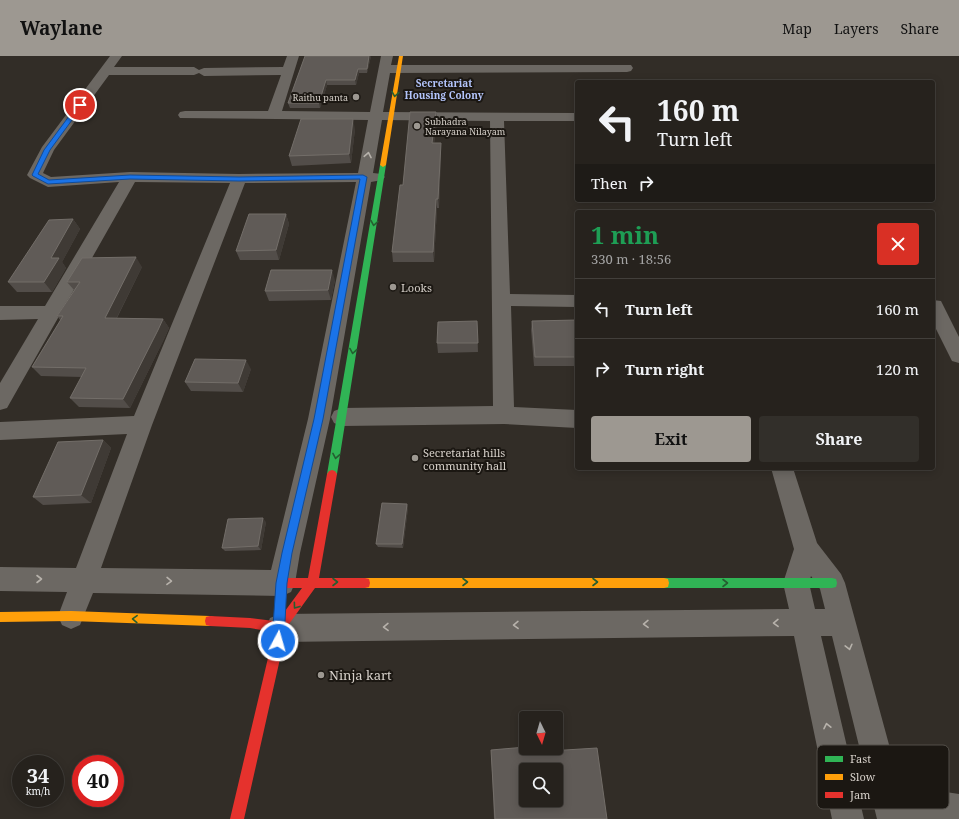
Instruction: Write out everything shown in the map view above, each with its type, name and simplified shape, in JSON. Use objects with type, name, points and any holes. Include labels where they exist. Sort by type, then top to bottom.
[{"type":"street","points":[[116,56],[47,150],[35,175],[48,182],[130,177],[239,179],[373,177]]},
{"type":"street","points":[[274,116],[294,56]]},
{"type":"street","points":[[280,628],[313,582],[342,417],[373,177],[390,64],[401,56]]},
{"type":"street","points":[[390,64],[495,62],[627,68]]},
{"type":"street","points":[[105,71],[288,71]]},
{"type":"street","points":[[185,115],[575,117]]},
{"type":"street","points":[[497,116],[504,415]]},
{"type":"street","points":[[0,402],[130,177]]},
{"type":"street","points":[[237,819],[280,628],[282,583],[287,553],[319,419],[373,177]]},
{"type":"street","points":[[71,616],[141,425],[239,179]]},
{"type":"street","points":[[501,300],[575,301]]},
{"type":"street","points":[[935,308],[959,356]]},
{"type":"street","points":[[0,313],[51,312]]},
{"type":"street","points":[[342,417],[504,415],[575,419]]},
{"type":"street","points":[[0,431],[141,425]]},
{"type":"street","points":[[783,470],[806,549],[832,583],[875,745]]},
{"type":"street","points":[[806,549],[796,583],[831,745]]},
{"type":"street","points":[[0,579],[85,579],[282,583],[832,583]]},
{"type":"street","points":[[0,617],[71,616],[250,623],[280,628],[843,622]]},
{"type":"street","points":[[846,809],[848,819]]},
{"type":"street","points":[[891,809],[959,810]]},
{"type":"building","points":[[305,56],[369,56],[367,69],[358,69],[355,80],[326,80],[319,103],[288,103]]},
{"type":"building","points":[[410,112],[436,112],[432,143],[441,143],[433,252],[392,252],[400,185],[403,185]]},
{"type":"building","points":[[301,119],[353,119],[349,154],[289,156]]},
{"type":"building","points":[[249,214],[286,214],[276,250],[236,251]]},
{"type":"building","points":[[73,219],[51,258],[59,258],[44,282],[8,282],[49,220]]},
{"type":"building","points":[[136,257],[105,318],[163,319],[158,330],[123,399],[70,398],[86,368],[32,367],[63,316],[57,316],[80,282],[67,282],[82,258]]},
{"type":"building","points":[[271,270],[332,270],[328,290],[265,291]]},
{"type":"building","points":[[575,320],[575,357],[535,357],[532,321]]},
{"type":"building","points":[[477,321],[478,343],[437,343],[438,322]]},
{"type":"building","points":[[195,359],[246,360],[238,383],[185,382]]},
{"type":"building","points":[[103,440],[81,495],[33,497],[58,442]]},
{"type":"building","points":[[382,503],[407,504],[402,544],[376,544]]},
{"type":"building","points":[[263,518],[258,546],[222,548],[228,519]]},
{"type":"building","points":[[519,748],[519,755],[563,755],[563,750],[597,748],[607,819],[495,819],[491,750]]},
{"type":"traffic: fast","points":[[332,474],[383,165]]},
{"type":"traffic: fast","points":[[664,583],[832,583]]},
{"type":"traffic: slow","points":[[383,165],[401,56]]},
{"type":"traffic: slow","points":[[365,583],[664,583]]},
{"type":"traffic: slow","points":[[0,617],[71,616],[210,621]]},
{"type":"traffic: jam","points":[[210,621],[250,623],[280,628],[313,582],[332,474]]},
{"type":"traffic: jam","points":[[237,819],[278,641],[282,583],[365,583]]},
{"type":"place","name":"Raithu panta","points":[[356,97]]},
{"type":"place","name":"Subhadra Narayana Nilayam","points":[[417,126]]},
{"type":"place","name":"Looks","points":[[393,287]]},
{"type":"place","name":"Secretariat hills community hall","points":[[415,458]]},
{"type":"place","name":"Ninja kart","points":[[321,675]]},
{"type":"district","name":"Secretariat Housing Colony","points":[[444,88]]},
{"type":"route","points":[[80,105],[47,150],[35,175],[48,182],[130,177],[239,179],[363,177],[319,419],[287,553],[286,568],[282,583],[278,641]]}]
